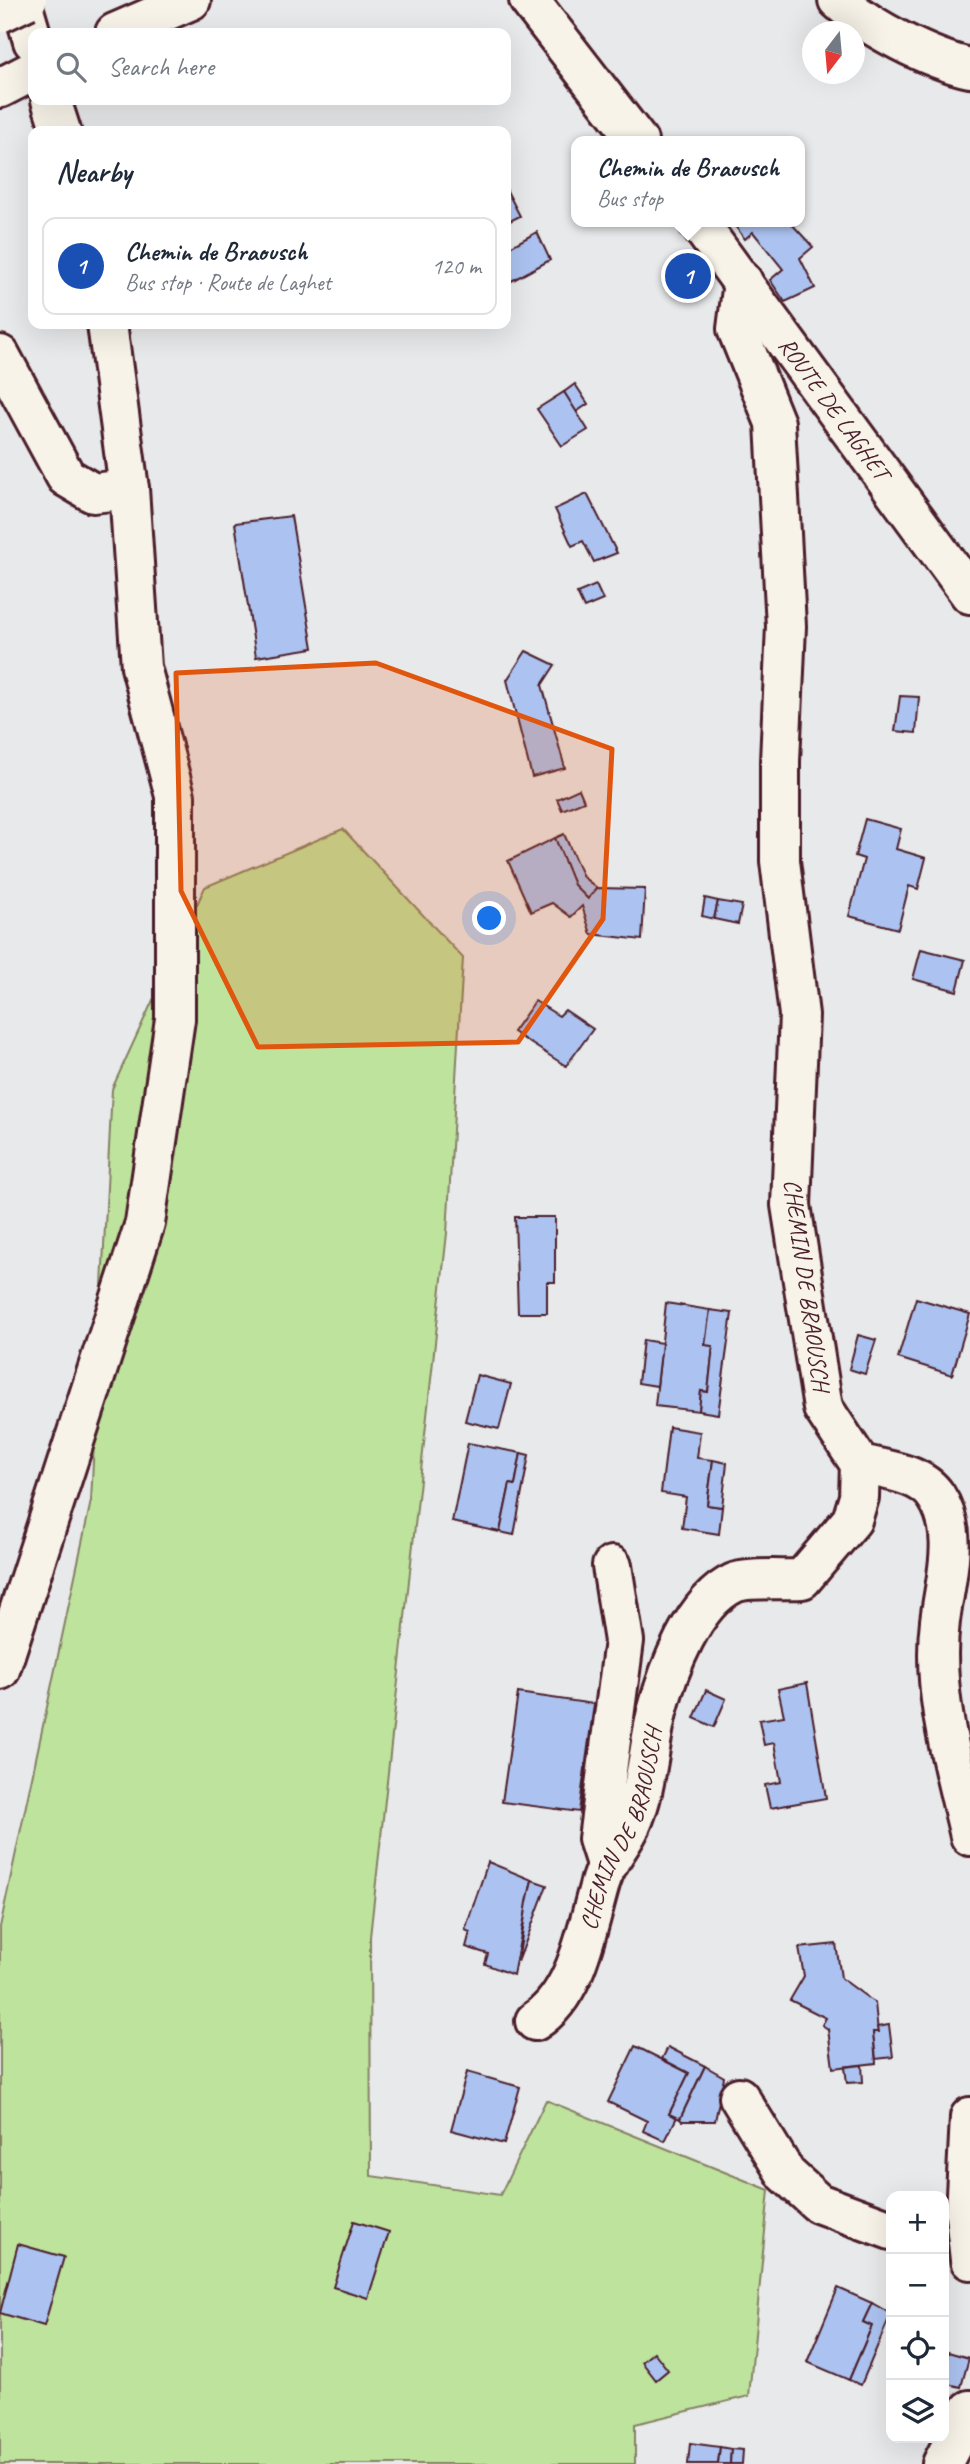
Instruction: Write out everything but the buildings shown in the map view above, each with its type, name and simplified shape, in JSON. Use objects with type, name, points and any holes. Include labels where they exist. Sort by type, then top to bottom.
[{"type":"main road","points":[[21,0],[29,28]]},
{"type":"main road","points":[[0,13],[27,0]]},
{"type":"main road","points":[[127,28],[191,0]]},
{"type":"main road","points":[[529,0],[634,136]]},
{"type":"main road","points":[[838,0],[856,17],[952,64],[970,68]]},
{"type":"main road","points":[[0,88],[28,74]]},
{"type":"main road","points":[[53,105],[59,126]]},
{"type":"main road","name":"ROUTE DE LAGHET","points":[[702,227],[970,594]]},
{"type":"main road","name":"CHEMIN DE BRAOUSCH","points":[[535,2021],[551,2011],[574,1969],[606,1864],[631,1825],[643,1786],[657,1711],[676,1659],[704,1605],[735,1582],[802,1579],[852,1520],[859,1497],[860,1464],[823,1408],[791,1205],[799,1015],[780,861],[786,613],[775,423],[737,329],[743,282]]},
{"type":"main road","points":[[0,1670],[145,1223],[175,1019],[175,796],[141,667],[129,489],[108,329]]},
{"type":"main road","points":[[0,355],[66,477],[93,493],[129,489]]},
{"type":"main road","points":[[860,1464],[915,1478],[935,1494],[948,1520],[951,1545],[940,1625],[938,1675],[946,1728],[970,1836]]},
{"type":"main road","points":[[606,1864],[598,1839],[624,1641],[612,1566]]},
{"type":"main road","points":[[739,2097],[786,2174],[818,2203],[886,2228]]},
{"type":"main road","points":[[970,2117],[954,2218],[970,2260]]},
{"type":"main road","points":[[942,2464],[970,2410]]},
{"type":"highlighted area","points":[[376,663],[612,749],[603,919],[518,1042],[258,1047],[181,891],[176,673]]},
{"type":"green space","points":[[343,829],[463,958],[447,1233],[370,1937],[371,2176],[500,2195],[546,2100],[769,2190],[749,2396],[635,2424],[635,2464],[0,2464],[0,1927],[91,1501],[112,1089],[205,887]]},
{"type":"place","name":"Chemin de Braousch","points":[[688,276]]}]
